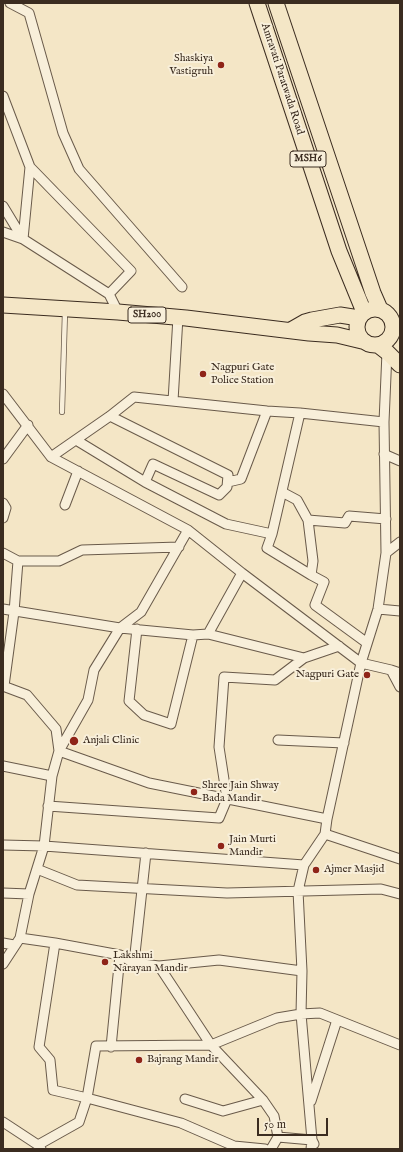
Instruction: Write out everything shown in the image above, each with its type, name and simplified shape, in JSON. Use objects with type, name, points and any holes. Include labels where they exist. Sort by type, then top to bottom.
[{"type":"main road","name":"Amravati Paratwada Road","points":[[257,3],[361,315]]},
{"type":"main road","name":"Amravati Paratwada Road","points":[[276,3],[380,310]]},
{"type":"main road","name":"SH200","points":[[3,306],[118,312],[178,317],[291,330],[309,334],[337,335],[362,341]]},
{"type":"main road","points":[[291,330],[305,322],[312,320],[340,315],[361,315],[372,309],[380,310],[390,317],[397,332],[385,342],[382,349]]},
{"type":"main road","points":[[361,315],[356,326],[362,341],[382,349],[400,365]]},
{"type":"street","points":[[12,4],[30,13],[63,133],[82,174],[182,287]]},
{"type":"street","points":[[3,96],[30,167],[131,271],[109,294]]},
{"type":"street","points":[[23,239],[30,167]]},
{"type":"street","points":[[3,206],[23,239]]},
{"type":"street","points":[[3,232],[23,239],[109,294],[118,312]]},
{"type":"street","points":[[173,401],[178,317]]},
{"type":"street","points":[[311,1145],[301,1014],[302,971],[298,891],[304,865],[325,834],[361,663],[378,608],[386,553],[382,349]]},
{"type":"street","points":[[3,394],[28,425],[51,458],[188,530],[361,663],[400,673]]},
{"type":"street","points":[[51,458],[134,397],[384,422]]},
{"type":"street","points":[[228,482],[241,479],[267,411]]},
{"type":"street","points":[[300,413],[272,534],[267,548],[324,582],[315,605],[367,643]]},
{"type":"street","points":[[110,416],[228,475],[227,487],[219,495],[153,464],[145,482]]},
{"type":"street","points":[[3,459],[28,425]]},
{"type":"street","points":[[76,440],[145,482],[226,524],[272,534]]},
{"type":"street","points":[[384,454],[400,461]]},
{"type":"street","points":[[66,505],[78,471]]},
{"type":"street","points":[[282,492],[297,500],[308,520],[313,561],[311,575]]},
{"type":"street","points":[[3,503],[6,508],[3,518]]},
{"type":"street","points":[[308,520],[345,524],[349,516],[386,519]]},
{"type":"street","points":[[4,960],[17,942],[44,846],[52,776],[58,751],[88,700],[94,670],[120,628],[141,612],[188,530]]},
{"type":"street","points":[[386,553],[400,542]]},
{"type":"street","points":[[3,553],[18,561],[59,562],[82,550],[179,547]]},
{"type":"street","points":[[18,561],[14,612],[3,686],[27,695],[56,729],[58,751]]},
{"type":"street","points":[[208,634],[242,573]]},
{"type":"street","points":[[378,608],[400,611]]},
{"type":"street","points":[[3,609],[120,628],[193,635],[208,634],[304,658]]},
{"type":"street","points":[[137,629],[129,701],[144,715],[172,724],[193,635]]},
{"type":"street","points":[[48,806],[219,818],[227,799],[219,747],[224,678],[275,680],[304,658],[339,646]]},
{"type":"street","points":[[391,670],[400,687]]},
{"type":"street","points":[[278,740],[344,743]]},
{"type":"street","points":[[58,751],[149,783],[327,819]]},
{"type":"street","points":[[3,766],[52,776]]},
{"type":"street","points":[[325,834],[400,858]]},
{"type":"street","points":[[3,846],[44,846],[304,865]]},
{"type":"street","points":[[134,963],[146,853]]},
{"type":"street","points":[[37,869],[77,885],[227,893],[380,889],[400,894]]},
{"type":"street","points":[[3,893],[30,894]]},
{"type":"street","points":[[3,943],[54,943],[120,955],[134,963],[160,966],[219,960],[302,971]]},
{"type":"street","points":[[54,943],[38,1047],[50,1060],[53,1090],[181,1123],[234,1146],[265,1149]]},
{"type":"street","points":[[111,1047],[120,955]]},
{"type":"street","points":[[160,966],[211,1045],[263,1100],[274,1116],[278,1137],[271,1149]]},
{"type":"street","points":[[3,1122],[40,1147],[78,1122],[87,1098],[96,1046],[211,1045],[278,1018],[301,1014],[320,1013],[400,1046]]},
{"type":"street","points":[[309,1106],[337,1020]]},
{"type":"street","points":[[185,1099],[223,1110],[263,1100]]},
{"type":"street","points":[[278,1137],[311,1145],[316,1149]]},
{"type":"lane","points":[[62,412],[65,309]]},
{"type":"place","name":"Shaskiya Vastigruh","points":[[221,65]]},
{"type":"place","name":"Nagpuri Gate Police Station","points":[[203,374]]},
{"type":"place","name":"Nagpuri Gate","points":[[367,675]]},
{"type":"place","name":"Anjali Clinic","points":[[74,741]]},
{"type":"place","name":"Shree Jain Shway Bada Mandir","points":[[194,792]]},
{"type":"place","name":"Jain Murti Mandir","points":[[221,846]]},
{"type":"place","name":"Ajmer Masjid","points":[[316,870]]},
{"type":"place","name":"Lakshmi Narayan Mandir","points":[[105,962]]},
{"type":"place","name":"Bajrang Mandir","points":[[139,1060]]}]
